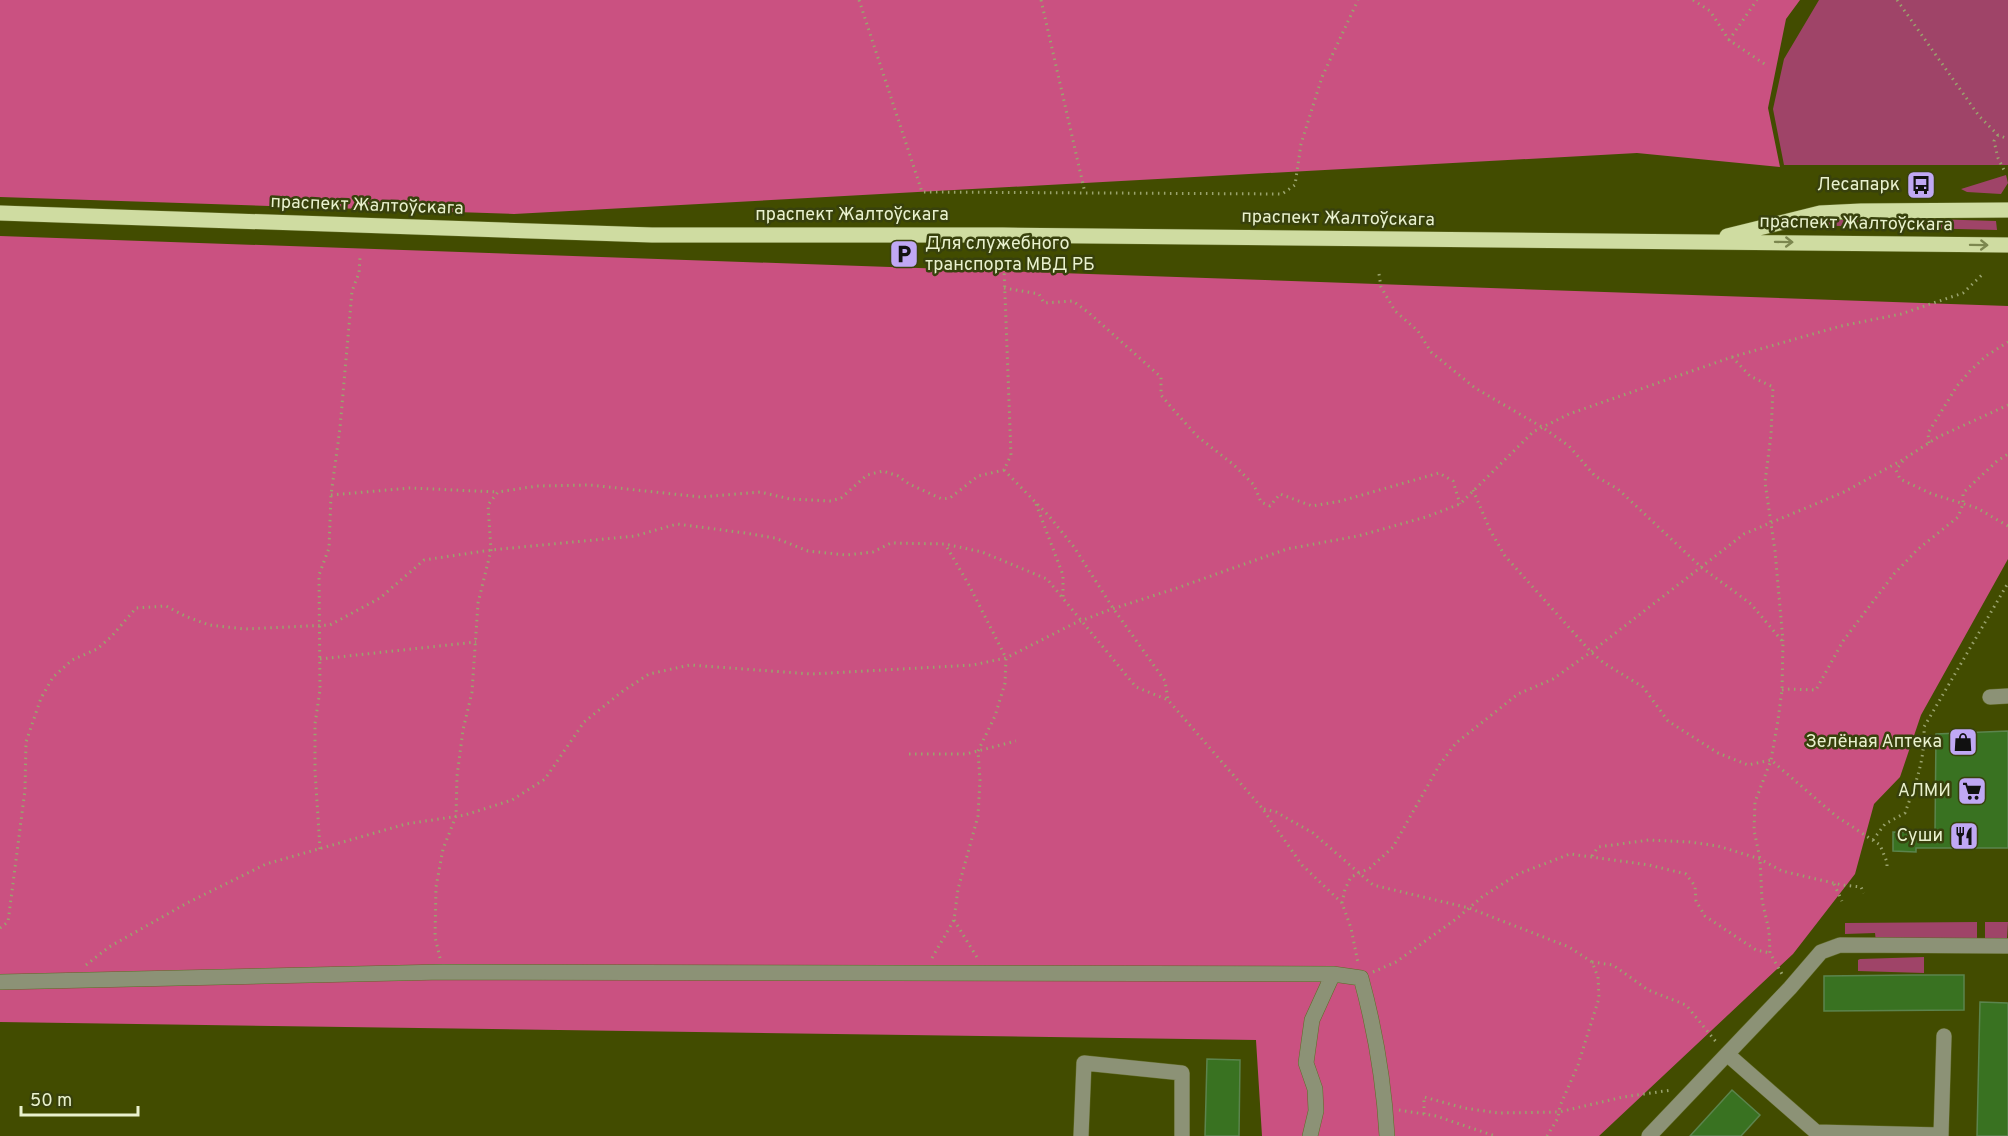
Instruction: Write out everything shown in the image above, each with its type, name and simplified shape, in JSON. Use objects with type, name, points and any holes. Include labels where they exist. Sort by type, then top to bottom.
[{"type":"main road","name":"праспект Жалтоўскага","points":[[1704,241],[1820,213],[2008,210]]},
{"type":"main road","name":"праспект Жалтоўскага","points":[[0,213],[651,235],[1003,235],[2008,245]]},
{"type":"lane","points":[[1990,697],[2008,696]]},
{"type":"lane","points":[[1649,1136],[1790,988],[1821,952],[1840,945],[2008,946]]},
{"type":"lane","points":[[0,982],[443,972],[1333,974],[1361,978],[1369,1007],[1386,1108],[1387,1136]]},
{"type":"lane","points":[[1310,1136],[1316,1111],[1316,1089],[1306,1063],[1312,1020],[1333,974]]},
{"type":"lane","points":[[1727,1054],[1816,1132],[1941,1135],[1944,1036]]},
{"type":"lane","points":[[1081,1136],[1084,1063],[1182,1073],[1182,1136]]},
{"type":"path","points":[[859,0],[922,192],[1282,194],[1295,185],[1301,144],[1322,77],[1358,0]]},
{"type":"path","points":[[1041,0],[1085,193]]},
{"type":"path","points":[[1693,0],[1710,11],[1729,40],[1766,65]]},
{"type":"path","points":[[1729,40],[1757,0]]},
{"type":"path","points":[[1897,0],[1979,116],[1998,135],[2008,139]]},
{"type":"path","points":[[1998,135],[1994,141],[1998,158],[2005,172]]},
{"type":"path","points":[[320,849],[315,771],[315,724],[320,690],[319,575],[329,548],[331,495],[340,428],[352,291],[359,273],[360,258]]},
{"type":"path","points":[[1004,268],[1011,455],[1004,470]]},
{"type":"path","points":[[65,981],[109,946],[187,903],[266,864],[406,824],[456,816],[512,800],[545,779],[584,722],[649,674],[690,665],[811,674],[973,665],[1006,658],[1081,620],[1113,608],[1174,590],[1287,549],[1358,536],[1426,517],[1460,504],[1533,432],[1569,414],[1732,357],[1840,326],[1912,310],[1963,293],[1984,273]]},
{"type":"path","points":[[1378,274],[1381,287],[1395,311],[1418,331],[1431,352],[1475,388],[1542,427],[1569,446],[1595,476],[1618,489],[1701,567],[1751,604],[1783,642]]},
{"type":"path","points":[[1004,288],[1039,294],[1044,303],[1073,301],[1089,313],[1161,377],[1161,395],[1197,436],[1234,465],[1254,485],[1261,502],[1270,506],[1280,494],[1312,506],[1341,501],[1439,473],[1453,481],[1460,504]]},
{"type":"path","points":[[1929,442],[1928,433],[1957,386],[1986,356],[2008,342]]},
{"type":"path","points":[[1732,357],[1750,376],[1773,387],[1771,435],[1765,482],[1783,642],[1782,690],[1771,760],[1755,802],[1754,831],[1760,858],[1762,900],[1769,931],[1770,953],[1790,988]]},
{"type":"path","points":[[1342,903],[1344,889],[1351,877],[1370,868],[1393,847],[1435,773],[1456,743],[1518,694],[1553,679],[1744,534],[1844,492],[1904,459],[1929,442],[2008,405]]},
{"type":"path","points":[[1782,690],[1790,688],[1816,690],[1843,641],[1894,574],[1917,550],[1958,517],[1963,504],[1963,493],[1996,461],[2008,454]]},
{"type":"path","points":[[1904,459],[1896,470],[1900,479],[1932,494],[1977,508],[2008,526]]},
{"type":"path","points":[[331,495],[410,488],[498,492],[537,486],[590,486],[701,497],[760,492],[790,499],[831,501],[841,498],[867,475],[883,471],[942,499],[950,498],[978,476],[1004,470]]},
{"type":"path","points":[[1004,470],[1074,547],[1113,608],[1165,681],[1168,700]]},
{"type":"path","points":[[1473,490],[1490,530],[1505,556],[1591,652],[1604,663],[1643,687],[1668,721],[1718,753],[1748,765],[1771,760]]},
{"type":"path","points":[[443,972],[435,937],[436,886],[443,849],[456,816],[457,776],[463,730],[472,692],[478,603],[491,550],[488,505],[498,492]]},
{"type":"path","points":[[1035,502],[1063,575],[1063,599]]},
{"type":"path","points":[[0,928],[8,922],[25,790],[26,742],[41,698],[53,677],[72,660],[97,650],[136,608],[166,606],[185,616],[218,626],[282,628],[330,625],[380,598],[424,560],[491,550],[635,536],[677,524],[775,538],[808,551],[846,555],[873,552],[891,543],[945,544],[982,552],[1047,579],[1136,687],[1168,700],[1262,808],[1302,865],[1342,903],[1351,928],[1361,978],[1396,962],[1482,897],[1518,874],[1570,854],[1649,865],[1686,874],[1695,886],[1696,901],[1705,916],[1756,950],[1770,953]]},
{"type":"path","points":[[925,973],[954,920],[958,889],[978,816],[978,751],[1005,683],[1006,658],[969,585],[945,544]]},
{"type":"path","points":[[1873,840],[1885,824],[1905,813],[1925,750],[1924,727],[2008,583]]},
{"type":"path","points":[[320,659],[476,642]]},
{"type":"path","points":[[909,754],[966,754],[1016,741]]},
{"type":"path","points":[[1771,760],[1836,816],[1880,845],[1887,867]]},
{"type":"path","points":[[1262,808],[1276,812],[1313,833],[1373,885],[1469,908],[1569,947],[1592,962],[1613,965],[1648,990],[1686,1005],[1727,1054]]},
{"type":"path","points":[[1592,856],[1598,847],[1649,840],[1690,842],[1718,846],[1760,858],[1782,871],[1834,884],[1861,887],[1864,893]]},
{"type":"path","points":[[1834,884],[1842,901]]},
{"type":"path","points":[[954,920],[988,973]]},
{"type":"path","points":[[1547,1136],[1558,1118],[1578,1065],[1599,998],[1598,977],[1592,962]]},
{"type":"path","points":[[1424,1114],[1424,1097],[1464,1108],[1498,1113],[1559,1112],[1623,1097],[1674,1090],[1693,1090]]},
{"type":"path","points":[[1386,1108],[1446,1119],[1495,1136]]},
{"type":"shaded area","points":[[0,0],[1800,0],[1786,19],[1768,108],[1780,167],[1637,153],[514,214],[0,197]]},
{"type":"shaded area","points":[[1819,0],[2008,0],[2008,165],[1784,165],[1773,109],[1784,59]]},
{"type":"shaded area","points":[[2006,175],[2008,183],[2001,194],[1967,192],[1961,189]]},
{"type":"shaded area","points":[[1835,216],[1996,221],[1997,230],[1800,225]]},
{"type":"shaded area","points":[[0,236],[2008,306],[2008,559],[1921,715],[1900,777],[1874,804],[1855,874],[1793,954],[1599,1136],[1262,1136],[1256,1040],[0,1022]]},
{"type":"shaded area","points":[[1977,922],[1977,941],[1876,942],[1875,933],[1845,934],[1845,923]]},
{"type":"shaded area","points":[[1985,922],[2008,922],[2007,938],[2002,941],[1985,941]]},
{"type":"shaded area","points":[[1924,957],[1924,973],[1858,971],[1858,960],[1860,959]]},
{"type":"building","name":"АЛМИ","points":[[2008,731],[2008,848],[1916,848],[1916,852],[1893,851],[1893,832],[1935,833],[1936,734]]},
{"type":"building","points":[[1964,975],[1964,1010],[1824,1011],[1824,976]]},
{"type":"building","points":[[1980,1002],[2008,1003],[2008,1136],[1977,1136]]},
{"type":"building","points":[[1207,1059],[1240,1060],[1239,1136],[1205,1136]]},
{"type":"building","points":[[1732,1090],[1760,1115],[1741,1136],[1690,1136]]},
{"type":"place","name":"Лесапарк","points":[[1921,185]]},
{"type":"place","name":"Для служебного транспорта МВД РБ","points":[[904,254]]},
{"type":"place","name":"Зелёная Аптека","points":[[1963,742]]},
{"type":"place","name":"АЛМИ","points":[[1972,791]]},
{"type":"place","name":"Суши","points":[[1964,836]]}]
